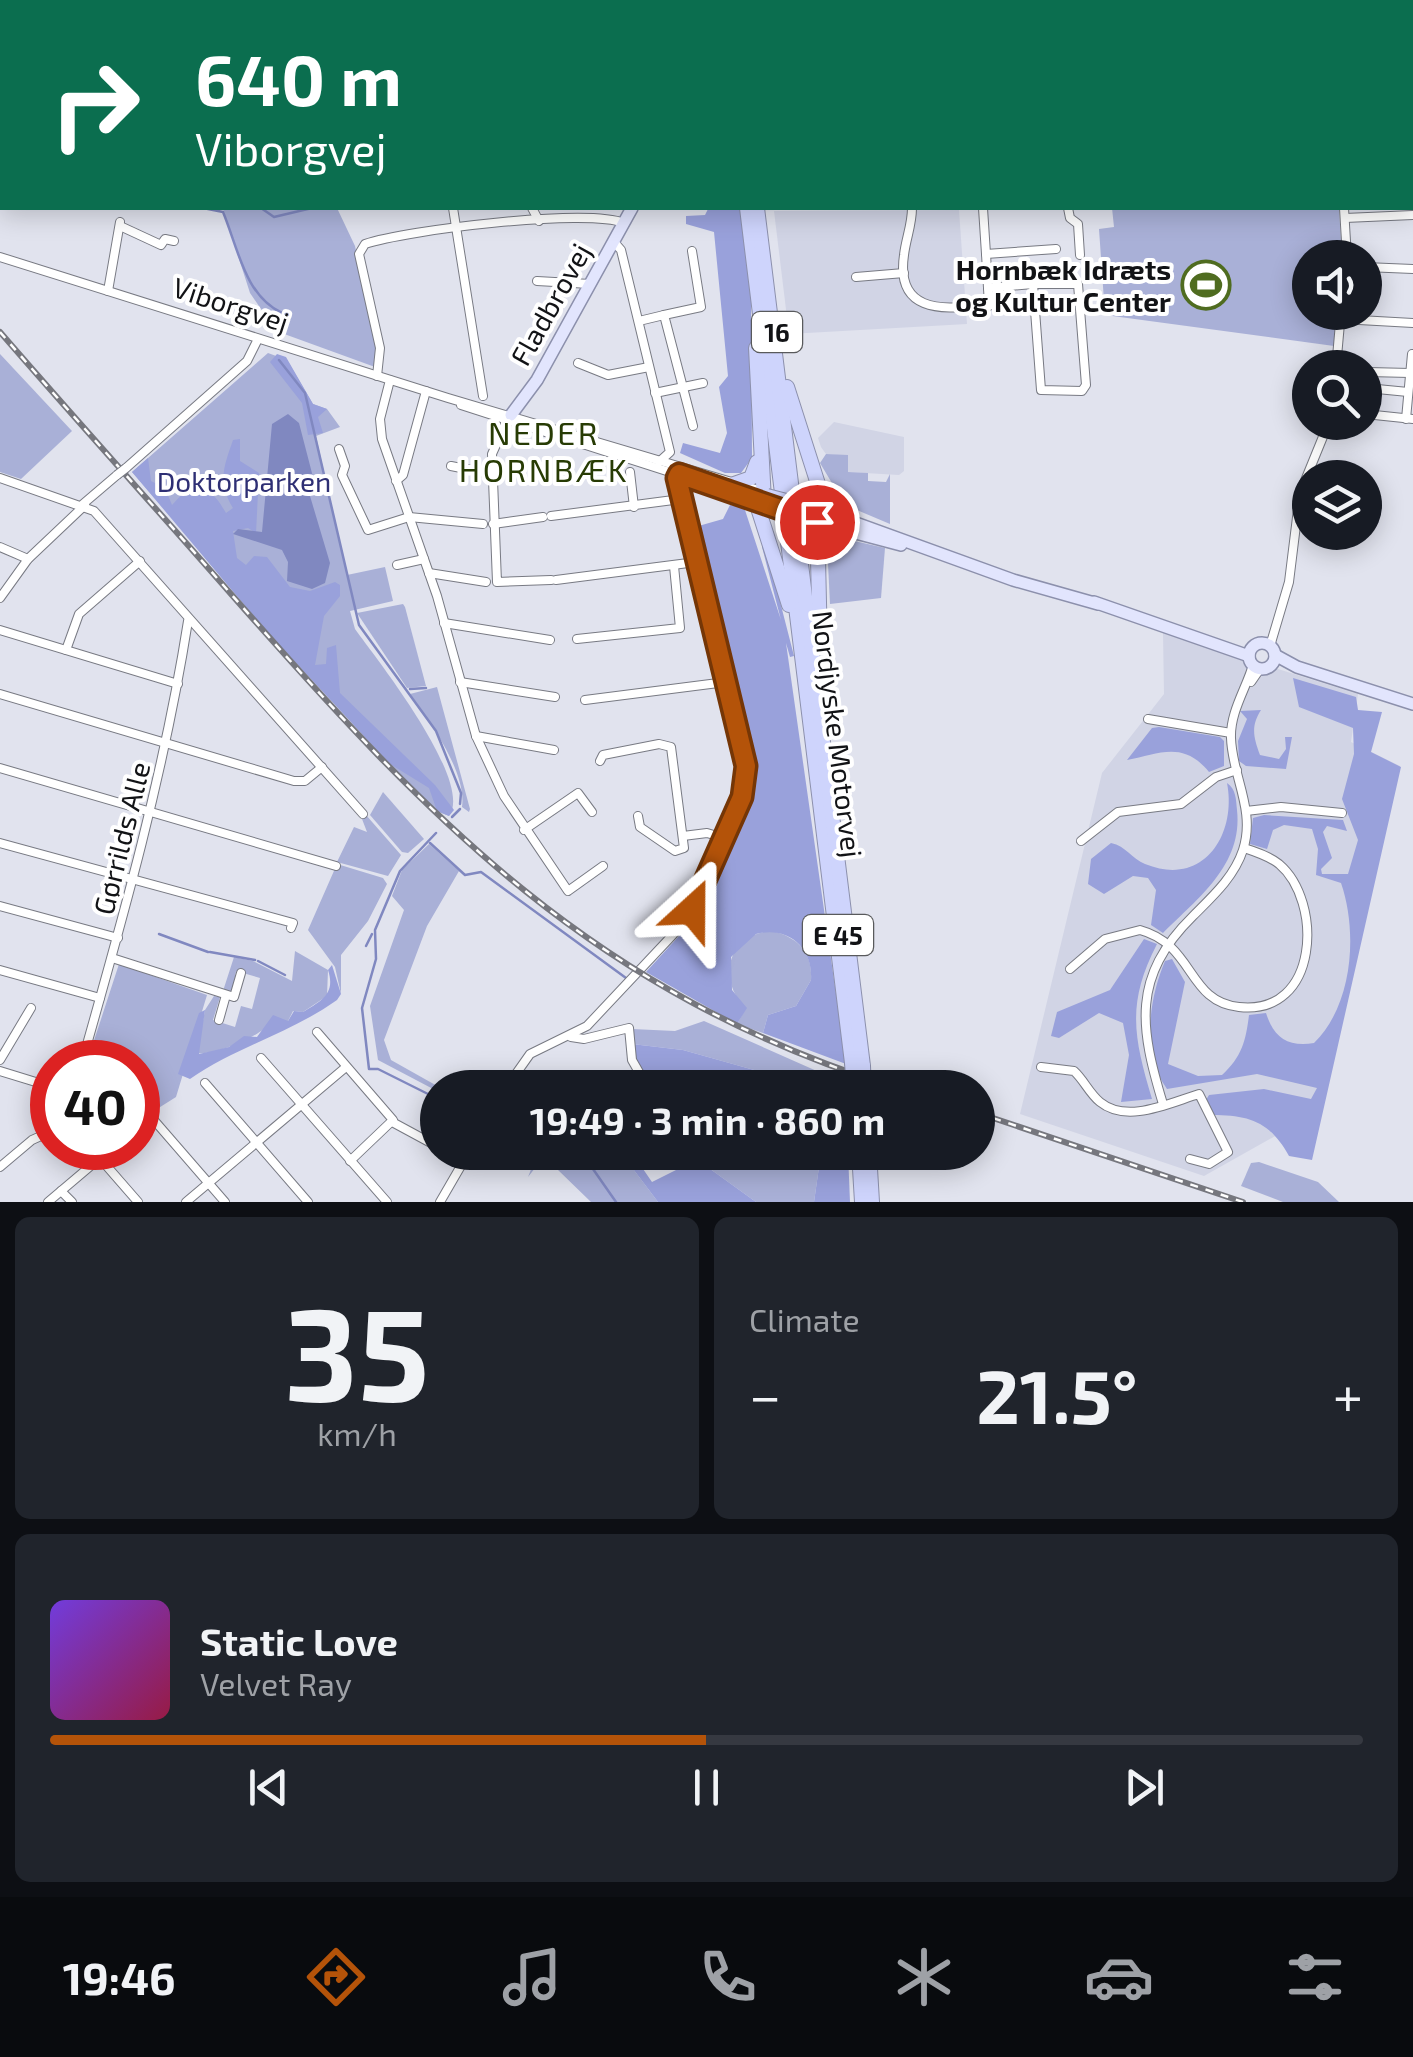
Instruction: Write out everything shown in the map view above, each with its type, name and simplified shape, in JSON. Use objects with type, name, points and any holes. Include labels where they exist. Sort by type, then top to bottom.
[{"type":"highway","name":"16","points":[[752,210],[764,497]]},
{"type":"highway","name":"16","points":[[752,210],[817,516]]},
{"type":"highway","name":"Nordjyske Motorvej","points":[[752,210],[822,808],[859,1070]]},
{"type":"highway","name":"Nordjyske Motorvej","points":[[752,210],[836,836],[856,1070]]},
{"type":"highway","points":[[731,485],[754,472],[759,426]]},
{"type":"highway","points":[[764,497],[817,516],[822,683],[836,836]]},
{"type":"highway","points":[[764,497],[790,608],[822,808]]},
{"type":"highway","points":[[818,560],[828,532],[849,530]]},
{"type":"highway","points":[[860,1170],[862,1202]]},
{"type":"highway","points":[[870,1170],[872,1202]]},
{"type":"main road","name":"Fladbrovej","points":[[509,418],[537,380],[631,210]]},
{"type":"main road","points":[[817,516],[849,530],[948,556]]},
{"type":"main road","points":[[817,516],[1413,704]]},
{"type":"street","points":[[453,210],[483,396]]},
{"type":"street","points":[[533,210],[539,221]]},
{"type":"street","points":[[573,210],[576,218]]},
{"type":"street","points":[[912,210],[904,273],[912,292],[926,306],[989,306],[982,210]]},
{"type":"street","points":[[1068,210],[1070,218],[1078,224],[1080,255]]},
{"type":"street","points":[[1344,210],[1346,240]]},
{"type":"street","points":[[1345,218],[1398,211],[1413,215]]},
{"type":"street","points":[[376,376],[382,354],[361,248],[370,242],[455,229],[576,218],[622,225]]},
{"type":"street","points":[[108,291],[120,224],[161,245],[164,239],[174,241]]},
{"type":"street","points":[[614,242],[621,250],[670,452],[659,462]]},
{"type":"street","points":[[986,254],[1056,249]]},
{"type":"street","points":[[639,322],[701,306],[692,252]]},
{"type":"street","name":"Viborgvej","points":[[0,257],[679,474],[764,497]]},
{"type":"street","points":[[1382,267],[1413,268]]},
{"type":"street","points":[[856,278],[904,273]]},
{"type":"street","points":[[537,281],[590,284]]},
{"type":"street","points":[[988,288],[1033,284],[1078,284],[1086,385],[1082,392],[1041,390],[1033,284]]},
{"type":"street","points":[[664,315],[693,426]]},
{"type":"street","points":[[1382,319],[1413,322]]},
{"type":"street","points":[[0,598],[28,560],[84,504],[248,361],[258,339]]},
{"type":"street","points":[[1382,416],[1409,419],[1412,354]]},
{"type":"street","points":[[578,362],[608,375],[650,367]]},
{"type":"street","points":[[1382,372],[1410,373]]},
{"type":"street","points":[[390,380],[380,429],[429,573],[476,736],[524,830],[568,891],[603,866]]},
{"type":"street","points":[[656,393],[703,383]]},
{"type":"street","points":[[1382,389],[1408,392]]},
{"type":"street","points":[[396,480],[404,475],[426,391]]},
{"type":"street","points":[[509,418],[496,440],[490,474],[488,524],[497,582],[554,580],[696,562]]},
{"type":"street","name":"Viborgvej","points":[[509,418],[764,497]]},
{"type":"street","points":[[1162,1104],[1148,1054],[1144,1018],[1149,980],[1168,942],[1221,888],[1244,848],[1246,811],[1230,733],[1278,622],[1289,582],[1300,493],[1322,440]]},
{"type":"street","points":[[339,449],[345,466],[342,475],[368,530],[409,516],[488,524],[681,499]]},
{"type":"street","points":[[451,466],[490,474]]},
{"type":"street","points":[[630,472],[634,507]]},
{"type":"street","points":[[519,1070],[530,1054],[572,1037],[682,924],[742,797],[746,766],[681,499],[679,474]]},
{"type":"street","points":[[0,478],[84,504],[140,561],[188,620],[198,626],[363,814]]},
{"type":"street","points":[[0,547],[28,560]]},
{"type":"street","points":[[398,566],[424,559]]},
{"type":"street","points":[[66,650],[79,614],[140,561]]},
{"type":"street","points":[[577,640],[680,628],[674,566]]},
{"type":"street","points":[[429,573],[486,582]]},
{"type":"street","name":"Gørrilds Alle","points":[[88,1040],[135,880],[168,744],[188,620]]},
{"type":"street","points":[[444,623],[550,640]]},
{"type":"street","points":[[0,630],[178,684]]},
{"type":"street","points":[[460,682],[556,697]]},
{"type":"street","points":[[585,700],[726,682]]},
{"type":"street","points":[[0,694],[294,781],[305,781],[322,767]]},
{"type":"street","points":[[1148,719],[1230,733]]},
{"type":"street","points":[[476,736],[554,750]]},
{"type":"street","points":[[600,761],[603,755],[637,747],[672,747],[684,848],[675,851],[640,827],[638,816]]},
{"type":"street","points":[[0,768],[336,866]]},
{"type":"street","points":[[1081,841],[1118,812],[1181,804],[1216,777],[1237,770]]},
{"type":"street","points":[[524,830],[578,793],[592,812]]},
{"type":"street","points":[[1246,811],[1281,807],[1342,813]]},
{"type":"street","points":[[683,836],[707,833],[724,838]]},
{"type":"street","points":[[0,843],[293,922],[292,928]]},
{"type":"street","points":[[1070,968],[1117,932],[1140,930],[1168,942],[1185,959],[1200,987],[1225,1004],[1265,1006],[1288,993],[1300,979],[1307,946],[1299,896],[1280,864],[1244,848]]},
{"type":"street","points":[[0,906],[118,938]]},
{"type":"street","points":[[112,958],[234,997],[242,974]]},
{"type":"street","points":[[0,970],[100,998]]},
{"type":"street","points":[[218,1020],[226,995]]},
{"type":"street","points":[[0,1060],[31,1008]]},
{"type":"street","points":[[572,1037],[629,1028],[632,1060],[638,1070]]},
{"type":"street","points":[[317,1032],[394,1123],[420,1137]]},
{"type":"street","points":[[260,1058],[387,1202]]},
{"type":"street","points":[[1053,1066],[1053,1078]]},
{"type":"street","points":[[186,1202],[346,1067]]},
{"type":"street","points":[[1041,1067],[1074,1072],[1103,1104],[1114,1110],[1137,1112],[1198,1094],[1228,1152],[1209,1164],[1190,1159]]},
{"type":"street","points":[[0,1072],[30,1081]]},
{"type":"street","points":[[204,1083],[308,1202]]},
{"type":"street","points":[[350,1161],[394,1123]]},
{"type":"street","points":[[160,1128],[226,1202]]},
{"type":"street","points":[[0,1167],[30,1142]]},
{"type":"street","points":[[48,1202],[86,1170]]},
{"type":"street","points":[[110,1170],[138,1202]]},
{"type":"street","points":[[440,1202],[459,1170]]},
{"type":"street","points":[[62,1190],[72,1202]]},
{"type":"shaded area","points":[[959,210],[967,324],[789,334],[774,211]]},
{"type":"shaded area","points":[[288,414],[299,423],[313,477],[310,496],[330,563],[325,583],[312,589],[287,581],[288,562],[282,550],[233,534],[238,529],[262,532],[272,424]]},
{"type":"shaded area","points":[[834,422],[904,437],[904,471],[899,475],[848,472],[848,456],[826,454],[818,438]]},
{"type":"shaded area","points":[[1163,633],[1358,694],[1351,742],[1400,766],[1318,1112],[1204,1176],[1020,1114],[1102,773],[1164,694]]},
{"type":"green space","points":[[223,210],[338,210],[355,246],[378,354],[375,367],[276,331],[250,293]]},
{"type":"green space","points":[[708,210],[740,210],[751,297],[752,458],[741,473],[725,473],[680,453],[683,443],[720,453],[727,433],[719,387],[728,376],[714,232],[686,224],[686,216],[705,215]]},
{"type":"green space","name":"Hornbæk Idræts og Kultur Center","points":[[1112,210],[1339,210],[1341,240],[1292,240],[1292,330],[1335,330],[1334,346],[1105,315],[1099,229],[1114,227]]},
{"type":"green space","name":"Doktorparken","points":[[268,353],[287,360],[313,404],[327,409],[340,427],[316,436],[347,575],[385,567],[393,601],[350,611],[355,629],[437,751],[453,800],[449,816],[437,811],[403,781],[132,472]]},
{"type":"green space","points":[[0,354],[72,431],[21,479],[0,472]]},
{"type":"green space","points":[[277,354],[286,357],[313,404],[327,409],[318,417],[323,433],[308,435],[302,403],[270,362]]},
{"type":"green space","points":[[240,439],[240,461],[259,473],[256,533],[248,528],[233,531],[237,558],[246,565],[254,556],[267,557],[290,587],[310,591],[335,582],[340,585],[340,596],[324,616],[315,665],[326,664],[327,648],[336,645],[340,693],[435,785],[454,810],[449,816],[437,811],[429,788],[390,764],[269,634],[132,472],[148,458],[151,481],[165,488],[172,505],[186,490],[201,490],[215,497],[226,513],[233,508],[225,490],[225,466],[233,440]]},
{"type":"green space","points":[[826,454],[848,455],[848,472],[868,473],[868,481],[886,482],[890,474],[890,524],[845,505],[820,463]]},
{"type":"green space","points":[[730,505],[744,507],[781,620],[762,547],[766,547],[794,656],[790,657],[786,643],[846,1064],[763,1033],[768,1015],[796,1006],[811,980],[808,958],[788,936],[756,934],[731,957],[732,990],[747,1008],[737,1024],[646,972],[690,924],[754,778],[695,527],[723,519]]},
{"type":"green space","points":[[837,537],[885,548],[881,598],[830,604],[827,544]]},
{"type":"green space","points":[[403,604],[426,686],[407,688],[357,613]]},
{"type":"green space","points":[[1293,678],[1356,697],[1358,710],[1382,712],[1371,752],[1401,767],[1312,1160],[1289,1156],[1274,1135],[1258,1123],[1212,1115],[1206,1100],[1209,1095],[1264,1089],[1311,1099],[1317,1088],[1257,1074],[1167,1089],[1153,1059],[1150,1026],[1165,961],[1172,959],[1185,982],[1168,1064],[1198,1076],[1222,1075],[1229,1068],[1242,1048],[1249,1015],[1266,1013],[1283,1039],[1305,1044],[1314,1043],[1337,1009],[1350,945],[1341,883],[1316,875],[1318,849],[1312,829],[1284,825],[1273,830],[1267,849],[1250,844],[1253,818],[1264,815],[1343,820],[1347,831],[1327,826],[1323,832],[1332,858],[1321,869],[1322,874],[1348,874],[1358,840],[1342,799],[1354,754],[1353,728],[1299,707]]},
{"type":"green space","points":[[437,687],[469,812],[462,807],[453,763],[410,694]]},
{"type":"green space","points":[[1261,710],[1254,731],[1260,755],[1279,759],[1286,749],[1285,737],[1292,737],[1286,769],[1246,766],[1239,761],[1238,741],[1247,719],[1240,711]]},
{"type":"green space","points":[[1152,728],[1220,737],[1224,741],[1224,766],[1209,772],[1190,756],[1170,752],[1127,760]]},
{"type":"green space","points":[[1227,783],[1234,791],[1237,806],[1233,848],[1215,879],[1163,933],[1151,925],[1156,890],[1148,878],[1133,876],[1104,894],[1088,884],[1091,859],[1111,843],[1145,864],[1166,870],[1184,869],[1200,862],[1212,852],[1227,821]]},
{"type":"green space","points":[[383,792],[424,839],[408,853],[402,852],[370,815]]},
{"type":"green space","points":[[366,815],[401,855],[388,876],[337,862],[354,827],[367,832],[362,819]]},
{"type":"green space","points":[[429,844],[459,871],[427,926],[384,1040],[391,1060],[420,1076],[420,1082],[378,1060],[370,1006],[404,910],[392,896],[402,870]]},
{"type":"green space","points":[[337,864],[383,878],[387,884],[368,921],[341,955],[341,994],[335,967],[308,930]]},
{"type":"green space","points":[[772,931],[789,937],[802,948],[811,980],[796,1006],[768,1015],[763,1033],[737,1024],[746,1008],[737,997],[729,972],[731,960],[745,940]]},
{"type":"green space","points":[[1144,939],[1157,944],[1141,985],[1136,1021],[1152,1099],[1121,1102],[1129,1055],[1123,1023],[1099,1013],[1059,1038],[1051,1036],[1057,1012],[1110,990]]},
{"type":"green space","points":[[295,951],[328,970],[327,996],[303,1012],[293,1011],[288,1021],[270,1023],[236,1044],[197,1053],[205,1010],[214,996],[220,997],[213,1020],[235,1027],[241,1006],[252,1009],[260,978],[236,971],[232,994],[223,991],[234,957],[253,961],[292,981]]},
{"type":"green space","points":[[119,964],[207,995],[176,1097],[160,1107],[160,1040],[94,1040]]},
{"type":"green space","points":[[332,965],[341,994],[337,1000],[190,1079],[178,1074],[199,1013],[205,1010],[199,1054],[229,1047],[244,1036],[257,1037],[273,1015],[288,1021],[294,1011],[303,1012],[321,1000],[330,985],[328,970]]},
{"type":"green space","points":[[704,1021],[814,1070],[754,1070],[683,1050],[632,1044],[632,1029],[675,1031]]},
{"type":"green space","points":[[632,1044],[683,1050],[754,1070],[639,1070]]},
{"type":"green space","points":[[1259,1162],[1318,1182],[1339,1202],[1283,1202],[1241,1186],[1251,1163]]},
{"type":"green space","points":[[558,1170],[634,1170],[658,1202],[591,1202]]},
{"type":"green space","points":[[634,1170],[644,1170],[652,1182],[676,1170],[712,1170],[756,1202],[658,1202]]},
{"type":"green space","points":[[712,1170],[819,1170],[814,1202],[756,1202]]},
{"type":"green space","points":[[819,1170],[849,1170],[850,1202],[814,1202]]},
{"type":"waterway","points":[[213,210],[223,212],[259,295],[282,313],[280,330]]},
{"type":"waterway","points":[[264,210],[274,217],[304,210]]},
{"type":"waterway","points":[[279,360],[305,393],[359,625],[436,731],[461,793],[460,804]]},
{"type":"waterway","points":[[410,689],[426,688]]},
{"type":"waterway","points":[[452,817],[460,809]]},
{"type":"waterway","points":[[420,1090],[378,1069],[369,1069],[362,1008],[376,959],[375,930],[400,871],[436,833]]},
{"type":"waterway","points":[[430,843],[465,875],[481,872],[626,978]]},
{"type":"waterway","points":[[159,934],[208,952]]},
{"type":"waterway","points":[[366,946],[372,934]]},
{"type":"waterway","points":[[210,952],[255,960]]},
{"type":"waterway","points":[[258,961],[285,975]]},
{"type":"waterway","points":[[594,1170],[616,1202]]},
{"type":"railway","points":[[0,332],[378,755],[526,892],[606,951],[693,1003],[789,1049],[847,1070]]},
{"type":"railway","points":[[995,1119],[1243,1202]]},
{"type":"place","name":"Hornbæk Idræts og Kultur Center","points":[[1206,285]]},
{"type":"district","name":"NEDER HORNBÆK","points":[[544,450]]},
{"type":"route","points":[[692,910],[742,797],[746,766],[677,478],[679,474],[817,522]]}]
